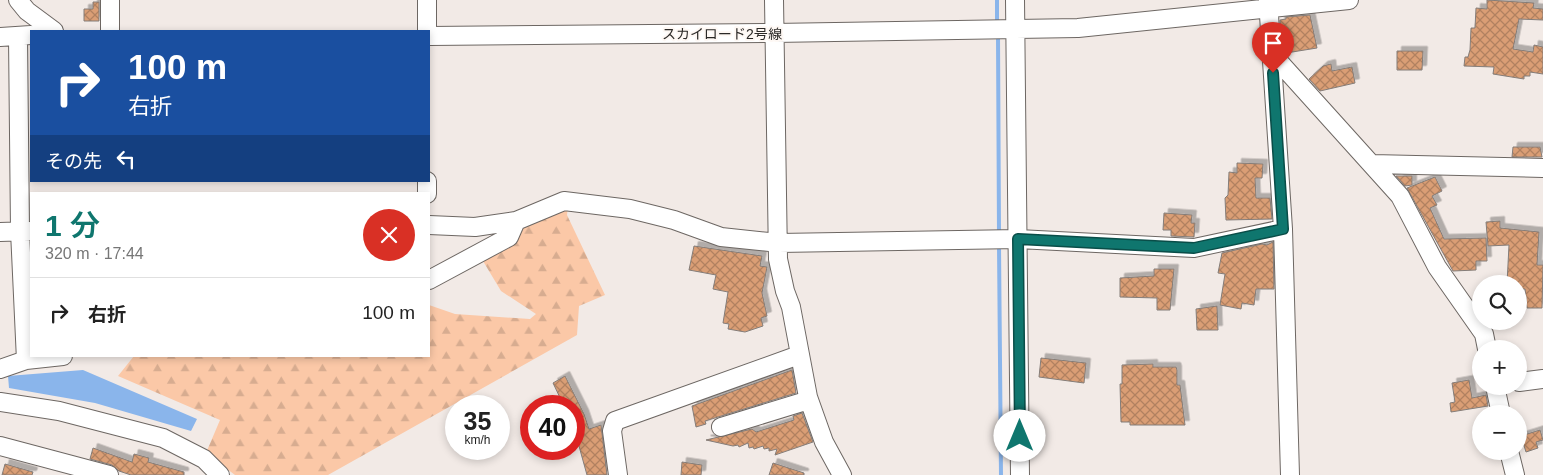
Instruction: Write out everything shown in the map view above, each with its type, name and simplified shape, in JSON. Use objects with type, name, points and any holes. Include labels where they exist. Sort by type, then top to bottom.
[{"type":"street","points":[[18,0],[27,11],[49,30]]},
{"type":"street","points":[[110,0],[110,30]]},
{"type":"street","points":[[427,0],[427,30]]},
{"type":"street","points":[[774,0],[778,260],[785,291],[791,307],[798,355],[809,400],[824,442],[842,475]]},
{"type":"street","points":[[1015,0],[1003,30],[1006,239],[1020,475]]},
{"type":"street","name":"スカイロード2号線","points":[[430,36],[774,34],[1078,28],[1143,22],[1268,4],[1349,0]]},
{"type":"street","points":[[1268,4],[1283,229],[1290,475]]},
{"type":"street","points":[[0,37],[25,36],[26,360]]},
{"type":"street","points":[[1272,54],[1400,196],[1438,267],[1484,334],[1485,340]]},
{"type":"street","points":[[1372,164],[1543,168]]},
{"type":"street","points":[[430,225],[475,227],[516,220],[564,201],[589,202],[630,209],[674,220],[721,237],[778,243],[1006,239],[1194,248],[1283,229]]},
{"type":"street","points":[[430,279],[509,237],[516,220]]},
{"type":"street","points":[[0,232],[26,231]]},
{"type":"street","points":[[618,475],[612,431],[616,421],[798,355]]},
{"type":"street","points":[[0,369],[26,360],[54,357]]},
{"type":"street","points":[[1527,381],[1543,379]]},
{"type":"street","points":[[721,427],[809,400]]},
{"type":"street","points":[[0,402],[59,410],[163,438],[204,459],[220,475]]},
{"type":"street","points":[[0,446],[69,469],[109,475]]},
{"type":"street","points":[[1512,460],[1515,475]]},
{"type":"green space","points":[[568,206],[567,215],[605,295],[579,306],[577,335],[470,395],[445,395],[445,409],[328,475],[235,475],[206,453],[220,420],[118,376],[133,357],[430,357],[430,305],[455,314],[530,319],[536,314],[501,291],[483,261],[516,241],[520,224]]},
{"type":"water","points":[[83,370],[197,419],[191,431],[95,403],[9,388],[8,376]]},
{"type":"building","points":[[1487,0],[1534,3],[1533,8],[1543,9],[1543,20],[1519,19],[1513,49],[1533,52],[1534,45],[1543,47],[1543,74],[1530,72],[1530,76],[1524,76],[1524,79],[1493,74],[1494,67],[1464,66],[1465,57],[1468,57],[1470,50],[1471,28],[1475,28],[1476,8],[1487,9]]},
{"type":"building","points":[[93,2],[99,2],[99,21],[84,21],[84,9],[93,9]]},
{"type":"building","points":[[1310,15],[1317,48],[1286,53],[1282,49],[1280,20],[1286,19],[1286,17]]},
{"type":"building","points":[[1397,51],[1423,51],[1422,70],[1397,70]]},
{"type":"building","points":[[1331,64],[1332,71],[1352,67],[1355,83],[1320,91],[1309,79],[1323,66]]},
{"type":"building","points":[[1513,147],[1540,147],[1542,157],[1512,157]]},
{"type":"building","points":[[1237,163],[1263,164],[1262,178],[1255,178],[1256,198],[1270,198],[1272,219],[1226,220],[1225,198],[1228,195],[1229,172],[1237,173]]},
{"type":"building","points":[[1396,176],[1412,176],[1412,185],[1405,186]]},
{"type":"building","points":[[1435,177],[1442,191],[1432,196],[1437,205],[1430,208],[1444,239],[1486,238],[1487,261],[1476,261],[1476,270],[1453,271],[1407,188]]},
{"type":"building","points":[[1164,213],[1192,215],[1191,223],[1195,223],[1194,237],[1171,236],[1171,230],[1163,230]]},
{"type":"building","points":[[1500,221],[1500,228],[1539,232],[1537,265],[1543,265],[1542,308],[1527,308],[1527,275],[1507,275],[1509,245],[1488,246],[1486,222]]},
{"type":"building","points":[[1273,242],[1274,289],[1256,289],[1254,305],[1242,303],[1241,309],[1220,305],[1225,274],[1218,273],[1222,253],[1262,244],[1267,245]]},
{"type":"building","points":[[694,246],[762,256],[760,266],[767,267],[762,293],[767,316],[761,318],[763,326],[745,332],[728,329],[729,324],[723,323],[728,292],[713,289],[716,275],[689,270]]},
{"type":"building","points":[[1154,269],[1174,269],[1170,310],[1157,310],[1157,298],[1120,297],[1120,278],[1154,276]]},
{"type":"building","points":[[1217,306],[1218,330],[1197,330],[1196,309]]},
{"type":"building","points":[[1041,358],[1086,363],[1084,383],[1039,377]]},
{"type":"building","points":[[1153,364],[1153,367],[1176,367],[1177,385],[1180,385],[1185,425],[1130,425],[1130,422],[1121,422],[1120,384],[1122,384],[1122,365]]},
{"type":"building","points":[[792,370],[796,393],[705,421],[706,424],[696,427],[692,406]]},
{"type":"building","points":[[565,376],[574,395],[559,395],[553,383]]},
{"type":"building","points":[[1469,380],[1472,398],[1486,395],[1488,405],[1472,405],[1472,409],[1451,412],[1450,403],[1455,402],[1452,383]]},
{"type":"building","points":[[802,413],[813,442],[775,455],[777,449],[769,451],[769,448],[764,449],[763,446],[754,449],[753,447],[749,448],[748,443],[739,447],[738,445],[733,446],[706,440],[752,429],[756,432],[794,420],[793,416]]},
{"type":"building","points":[[585,417],[589,429],[601,425],[607,475],[587,475],[583,460],[585,460]]},
{"type":"building","points":[[1540,430],[1543,440],[1536,442],[1538,448],[1527,452],[1527,434]]},
{"type":"building","points":[[93,448],[132,462],[134,454],[149,458],[148,462],[184,472],[184,475],[131,475],[119,471],[112,465],[90,459]]},
{"type":"building","points":[[682,462],[702,465],[701,475],[681,475]]},
{"type":"building","points":[[773,463],[804,473],[804,475],[769,475]]},
{"type":"building","points":[[5,464],[33,472],[32,475],[2,475]]},
{"type":"waterway","points":[[997,0],[997,25]]},
{"type":"waterway","points":[[998,35],[999,235]]},
{"type":"waterway","points":[[999,245],[1001,475]]},
{"type":"route","points":[[1020,436],[1018,239],[1194,248],[1283,229],[1273,73]]}]
